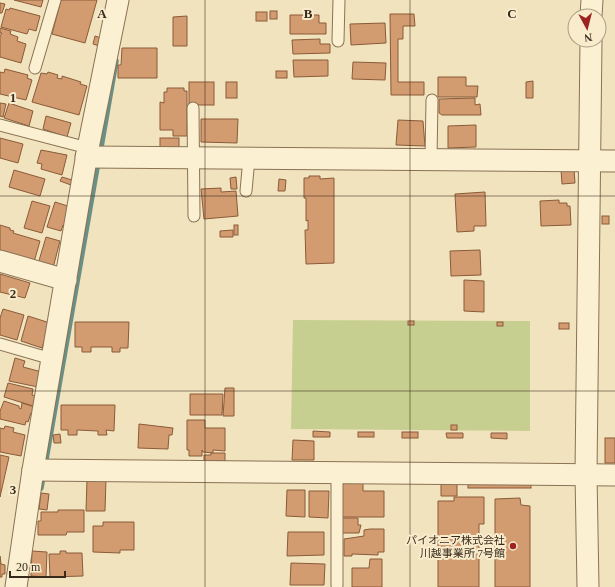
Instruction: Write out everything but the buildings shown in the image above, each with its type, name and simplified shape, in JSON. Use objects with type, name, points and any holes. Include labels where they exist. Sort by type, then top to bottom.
[{"type":"street","points":[[16,587],[33,470],[87,153],[118,0]]},
{"type":"street","points":[[588,587],[586,474],[591,48]]},
{"type":"street","points":[[87,153],[194,158],[615,160]]},
{"type":"street","points":[[0,261],[66,280]]},
{"type":"street","points":[[33,470],[615,475]]},
{"type":"lane","points":[[35,68],[55,0]]},
{"type":"lane","points":[[338,41],[339,0]]},
{"type":"lane","points":[[431,160],[432,100]]},
{"type":"lane","points":[[193,108],[194,216]]},
{"type":"lane","points":[[0,125],[87,153]]},
{"type":"lane","points":[[246,191],[249,158]]},
{"type":"lane","points":[[0,344],[52,359]]},
{"type":"lane","points":[[337,473],[337,585]]},
{"type":"green space","points":[[293,320],[530,321],[530,431],[291,429]]},
{"type":"waterway","points":[[100,153],[116,61]]},
{"type":"waterway","points":[[41,488],[98,162]]},
{"type":"place","name":"パイオニア株式会社 川越事業所 7号館","points":[[513,546]]}]
